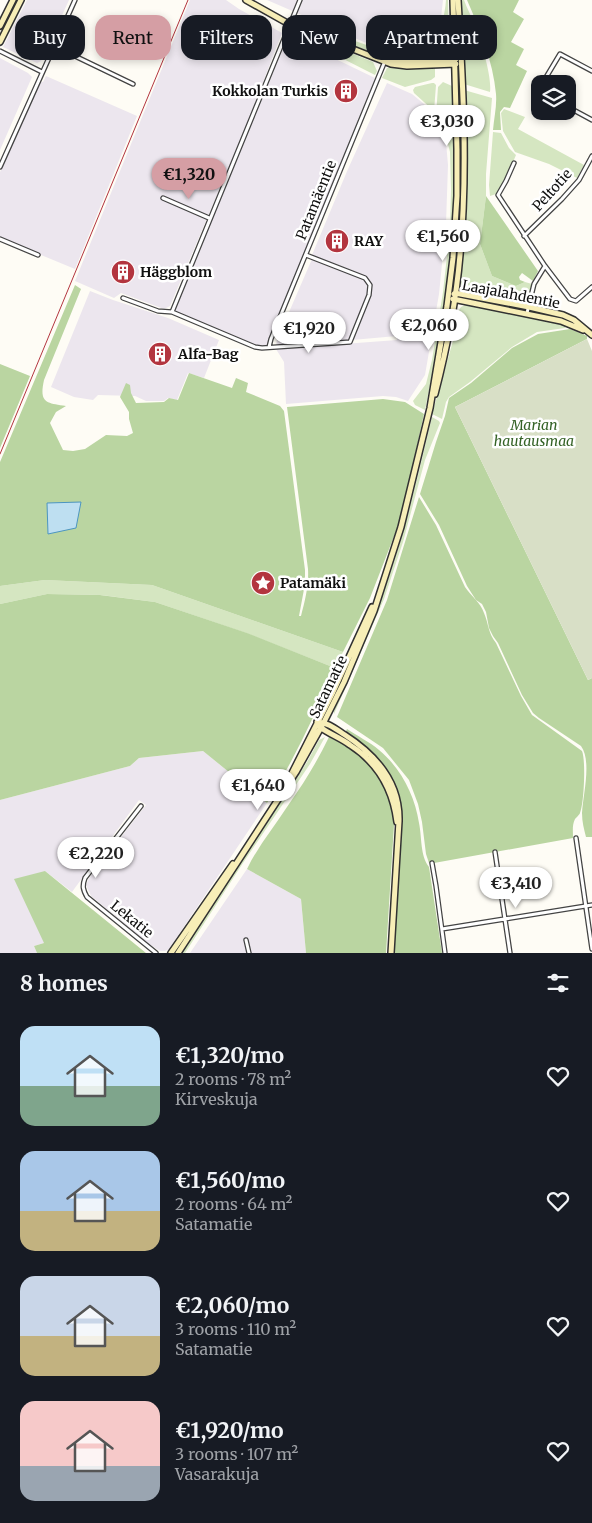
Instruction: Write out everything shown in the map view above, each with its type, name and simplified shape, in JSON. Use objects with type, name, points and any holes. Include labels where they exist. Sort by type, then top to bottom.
[{"type":"main road","points":[[0,26],[13,0]]},
{"type":"main road","points":[[0,42],[21,0]]},
{"type":"main road","points":[[246,0],[282,20]]},
{"type":"main road","name":"Satamatie","points":[[178,953],[296,772],[321,728],[344,682],[374,611],[396,544],[430,408],[449,296],[456,230],[457,149],[453,0]]},
{"type":"main road","name":"Satamatie","points":[[430,408],[442,369],[456,293],[462,230],[464,149],[458,0]]},
{"type":"main road","points":[[356,51],[385,61],[461,61]]},
{"type":"main road","name":"Laajalahdentie","points":[[456,293],[529,307],[574,320],[591,334],[572,324],[527,313],[454,300],[449,296],[456,293]]},
{"type":"main road","name":"Satamatie","points":[[285,787],[380,591]]},
{"type":"main road","points":[[317,722],[324,722],[356,742],[368,752],[389,778],[396,795],[399,821],[391,953]]},
{"type":"main road","points":[[317,722],[321,728],[357,749],[382,776],[394,805],[398,838]]},
{"type":"main road","name":"Satamatie","points":[[171,953],[247,846]]},
{"type":"street","points":[[68,15],[75,0]]},
{"type":"street","points":[[293,15],[300,0]]},
{"type":"street","points":[[172,312],[282,41]]},
{"type":"street","points":[[0,51],[42,72]]},
{"type":"street","points":[[547,75],[560,54],[592,71]]},
{"type":"street","points":[[0,167],[48,60]]},
{"type":"street","points":[[83,60],[133,84]]},
{"type":"street","name":"Patamäentie","points":[[269,348],[385,61]]},
{"type":"street","points":[[576,111],[592,120]]},
{"type":"street","name":"Peltotie","points":[[524,236],[579,180],[592,156]]},
{"type":"street","points":[[514,163],[498,195],[524,236],[570,299],[576,300],[592,287]]},
{"type":"street","points":[[163,198],[209,218]]},
{"type":"street","points":[[0,239],[38,255]]},
{"type":"street","points":[[123,298],[158,311],[172,312],[255,347],[269,348],[350,342],[371,289],[370,285],[365,278],[306,254]]},
{"type":"street","points":[[527,313],[534,284],[545,266]]},
{"type":"street","name":"Lekatie","points":[[141,806],[85,878],[83,885],[87,897],[156,953]]},
{"type":"street","points":[[576,838],[592,949]]},
{"type":"street","points":[[495,852],[510,953]]},
{"type":"street","points":[[432,863],[445,953]]},
{"type":"street","points":[[442,929],[592,905]]},
{"type":"street","points":[[246,940],[249,953]]},
{"type":"shaded area","points":[[27,0],[69,0],[62,15],[19,15]]},
{"type":"shaded area","points":[[190,0],[226,0],[250,15],[184,15]]},
{"type":"shaded area","points":[[267,0],[443,0],[441,15],[366,15],[366,43],[356,39],[356,15],[302,15]]},
{"type":"shaded area","points":[[181,22],[181,60],[272,60],[247,124],[170,306],[164,309],[121,293],[114,298],[75,281],[165,60],[171,60],[171,46]]},
{"type":"shaded area","points":[[15,24],[15,53],[3,47]]},
{"type":"shaded area","points":[[272,27],[282,33],[272,59]]},
{"type":"shaded area","points":[[282,50],[282,60],[338,60],[375,78],[268,346],[259,346],[174,311]]},
{"type":"shaded area","points":[[0,58],[32,77],[0,150]]},
{"type":"shaded area","points":[[31,60],[41,60],[37,63]]},
{"type":"shaded area","points":[[46,76],[137,116],[75,269],[0,238],[0,172],[40,82],[43,82]]},
{"type":"shaded area","points":[[387,83],[412,94],[424,104],[434,117],[446,142],[448,165],[446,224],[439,294],[425,375],[408,401],[396,397],[383,396],[286,404],[284,362],[276,349],[397,340],[397,336],[352,340],[371,295],[372,284],[366,277],[312,255]]},
{"type":"shaded area","points":[[312,259],[364,279],[369,286],[361,313],[349,340],[276,346],[277,340]]},
{"type":"shaded area","points":[[90,291],[168,318],[219,340],[204,378],[188,373],[177,400],[168,398],[164,401],[146,401],[135,396],[98,395],[93,400],[74,397],[51,387]]},
{"type":"shaded area","points":[[203,751],[267,803],[169,949],[160,951],[149,944],[91,896],[86,885],[89,878],[146,805],[139,800],[72,892],[45,871],[44,943],[34,946],[37,953],[0,953],[0,800],[130,766],[139,758]]},
{"type":"shaded area","points":[[247,869],[301,899],[306,953],[190,953]]},
{"type":"green space","points":[[446,0],[448,0],[448,15],[444,14]]},
{"type":"green space","points":[[461,0],[464,0],[471,15],[462,15]]},
{"type":"green space","points":[[467,0],[519,0],[513,12],[524,19],[511,42],[524,49],[516,65],[527,71],[510,108],[504,107],[500,112],[501,130],[493,130],[496,99],[490,60],[497,60],[497,15],[473,15]]},
{"type":"green space","points":[[356,41],[366,45],[366,50],[356,46]]},
{"type":"green space","points":[[356,55],[373,62],[377,71],[375,75],[345,60],[356,60]]},
{"type":"green space","points":[[463,60],[486,60],[490,92],[464,84]]},
{"type":"green space","points":[[387,68],[435,68],[435,77],[431,80],[405,87],[382,78]]},
{"type":"green space","points":[[443,82],[452,86],[455,212],[446,298],[425,410],[415,405],[413,401],[426,384],[432,360],[443,292],[450,229],[450,152],[445,132],[436,116],[438,87]]},
{"type":"green space","points":[[432,83],[436,85],[434,111],[413,90],[415,87]]},
{"type":"green space","points":[[464,90],[492,98],[486,196],[480,244],[492,276],[516,286],[525,282],[532,284],[527,296],[522,301],[504,300],[467,292],[460,283],[466,231]]},
{"type":"green space","points":[[504,109],[525,117],[518,129],[584,165],[577,178],[549,164],[515,152],[503,131],[501,113]]},
{"type":"green space","points":[[493,132],[501,133],[509,148],[516,155],[505,181],[496,194],[490,196],[489,185]]},
{"type":"green space","points":[[486,196],[538,271],[533,281],[522,273],[519,277],[520,280],[525,282],[516,286],[492,276],[480,244]]},
{"type":"green space","points":[[75,285],[81,289],[44,380],[43,388],[43,398],[49,403],[66,406],[56,412],[50,423],[63,450],[85,449],[106,435],[127,436],[133,433],[129,412],[120,397],[126,383],[130,385],[131,393],[136,403],[164,402],[169,398],[178,400],[189,373],[232,388],[236,378],[248,383],[246,392],[280,406],[284,411],[305,570],[305,584],[299,616],[301,616],[306,593],[308,569],[287,407],[383,399],[405,402],[424,414],[398,526],[370,598],[343,652],[152,585],[45,580],[0,586],[0,462]]},
{"type":"green space","points":[[465,305],[567,325],[565,328],[537,332],[512,347],[449,397],[442,419],[432,414],[453,341],[457,313]]},
{"type":"green space","points":[[570,329],[587,336],[587,339],[455,407],[588,680],[592,678],[592,837],[586,837],[582,819],[586,760],[581,746],[533,713],[489,628],[486,612],[482,604],[476,600],[467,586],[439,525],[420,494],[449,398],[471,383],[512,348],[538,334]]},
{"type":"green space","name":"Marian hautausmaa","points":[[587,339],[592,351],[592,678],[588,680],[455,407]]},
{"type":"green space","points":[[0,364],[30,376],[0,448]]},
{"type":"green space","points":[[432,417],[440,423],[425,460],[403,542],[384,599],[334,714],[389,577],[412,498]]},
{"type":"green space","points":[[419,497],[436,525],[465,587],[483,609],[491,636],[532,715],[582,751],[584,772],[583,801],[580,814],[573,824],[573,838],[429,863],[418,804],[409,780],[383,748],[337,717],[387,600]]},
{"type":"green space","points":[[45,580],[152,585],[343,652],[335,668],[246,633],[155,602],[101,595],[47,594],[0,604],[0,586]]},
{"type":"green space","points":[[47,594],[100,595],[155,602],[247,633],[335,668],[304,737],[267,803],[203,751],[139,758],[130,766],[0,800],[0,604]]},
{"type":"green space","points":[[347,729],[372,744],[387,757],[406,783],[417,813],[424,857],[429,867],[442,953],[394,953],[402,831],[401,804],[392,779],[382,763],[369,749],[346,731]]},
{"type":"green space","points":[[325,737],[310,764],[185,953],[182,953],[307,762],[319,740]]},
{"type":"green space","points":[[329,737],[356,752],[366,761],[375,771],[388,795],[394,825],[386,953],[306,953],[301,899],[247,869],[261,844],[305,780]]},
{"type":"green space","points":[[45,871],[146,953],[37,953],[34,946],[44,943],[14,879]]},
{"type":"water","points":[[81,502],[76,528],[48,534],[47,503]]},
{"type":"railway","points":[[0,454],[188,0]]},
{"type":"place","name":"Kokkolan Turkis","points":[[346,91]]},
{"type":"place","name":"RAY","points":[[337,241]]},
{"type":"place","name":"Häggblom","points":[[123,272]]},
{"type":"place","name":"Alfa-Bag","points":[[160,354]]},
{"type":"place","name":"Patamäki","points":[[263,583]]}]
